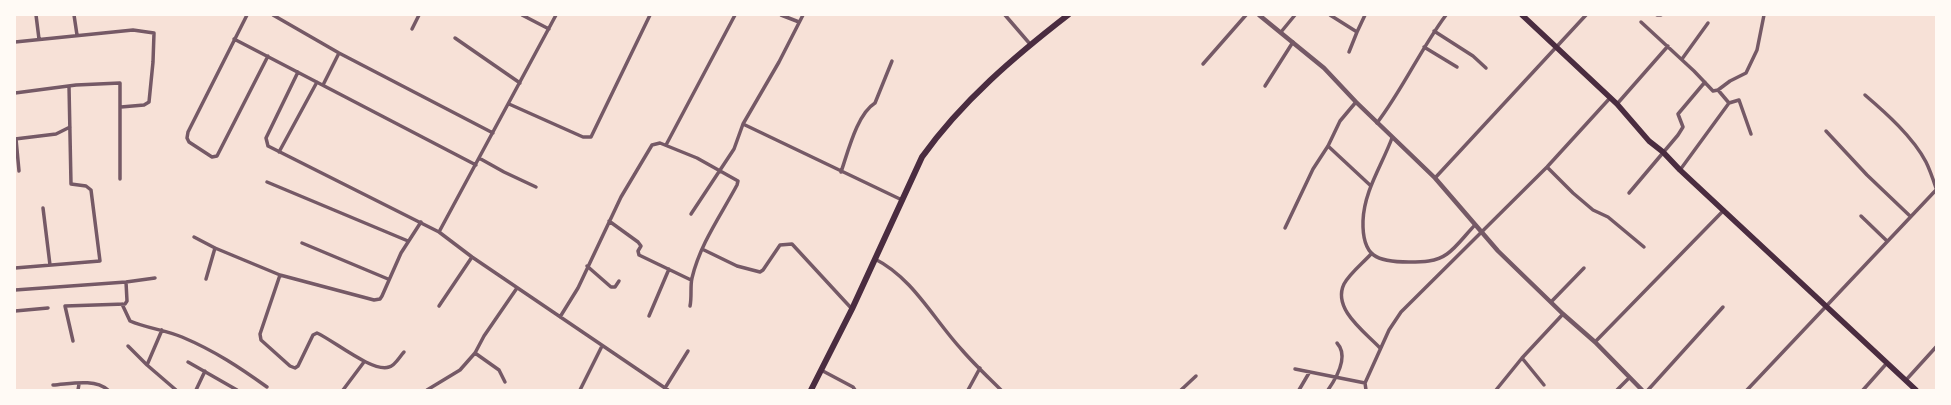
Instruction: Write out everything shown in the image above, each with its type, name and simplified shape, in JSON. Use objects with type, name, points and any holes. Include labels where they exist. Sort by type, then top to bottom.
[{"type":"highway","points":[[811,390],[852,309],[922,156],[939,134],[992,78],[1030,44],[1068,15]]},
{"type":"main road","points":[[1522,15],[1617,104],[1649,141],[1663,152],[1680,170],[1916,390]]},
{"type":"street","points":[[36,15],[39,39]]},
{"type":"street","points":[[74,15],[77,35]]},
{"type":"street","points":[[247,15],[188,132],[187,138],[189,142],[212,157],[217,156],[268,56]]},
{"type":"street","points":[[273,15],[339,53],[493,133]]},
{"type":"street","points":[[412,29],[419,15]]},
{"type":"street","points":[[522,15],[549,29]]},
{"type":"street","points":[[439,232],[556,15]]},
{"type":"street","points":[[509,104],[583,137],[591,137],[650,15]]},
{"type":"street","points":[[666,145],[735,15]]},
{"type":"street","points":[[781,15],[798,22]]},
{"type":"street","points":[[691,214],[722,170],[734,148],[743,124],[779,62],[798,22],[803,15]]},
{"type":"street","points":[[1004,15],[1030,44]]},
{"type":"street","points":[[1203,64],[1246,15]]},
{"type":"street","points":[[1259,15],[1324,68],[1392,138],[1435,178],[1480,232],[1563,314],[1595,342],[1642,390]]},
{"type":"street","points":[[1281,32],[1295,15]]},
{"type":"street","points":[[1330,15],[1357,32]]},
{"type":"street","points":[[1349,52],[1365,15]]},
{"type":"street","points":[[1377,123],[1394,101],[1424,47],[1446,15]]},
{"type":"street","points":[[1435,178],[1586,15]]},
{"type":"street","points":[[1641,22],[1682,59],[1713,91],[1718,90],[1730,81],[1746,73],[1757,50],[1764,15]]},
{"type":"street","points":[[1682,59],[1708,24]]},
{"type":"street","points":[[15,42],[133,30],[154,33],[149,102],[144,105],[121,107]]},
{"type":"street","points":[[1434,31],[1473,56],[1486,68]]},
{"type":"street","points":[[455,38],[520,82]]},
{"type":"street","points":[[234,39],[476,165]]},
{"type":"street","points":[[1265,86],[1293,42]]},
{"type":"street","points":[[1617,104],[1668,46]]},
{"type":"street","points":[[1424,47],[1458,67]]},
{"type":"street","points":[[324,85],[339,53]]},
{"type":"street","points":[[841,172],[852,140],[869,107],[875,103],[892,61]]},
{"type":"street","points":[[298,72],[266,138],[266,144],[279,152],[439,232],[517,288],[667,389],[688,352]]},
{"type":"street","points":[[279,152],[317,82]]},
{"type":"street","points":[[1629,193],[1683,126],[1682,121],[1678,116],[1679,112],[1705,82]]},
{"type":"street","points":[[15,93],[69,86],[120,83],[120,179]]},
{"type":"street","points":[[15,268],[100,261],[101,257],[91,190],[86,186],[71,184],[69,86]]},
{"type":"street","points":[[1718,90],[1729,103]]},
{"type":"street","points":[[1747,390],[1910,216],[1918,210],[1936,189],[1926,161],[1915,146],[1899,127],[1865,95]]},
{"type":"street","points":[[1366,390],[1365,382],[1380,348],[1389,330],[1401,312],[1547,167],[1610,98]]},
{"type":"street","points":[[1680,170],[1729,103],[1739,100],[1751,134]]},
{"type":"street","points":[[1285,228],[1313,170],[1328,146],[1340,121],[1356,102]]},
{"type":"street","points":[[743,124],[902,200]]},
{"type":"street","points":[[19,171],[15,139],[56,134],[70,127]]},
{"type":"street","points":[[1826,131],[1867,176],[1910,216]]},
{"type":"street","points":[[1392,138],[1371,186],[1364,210],[1363,222],[1367,246],[1371,254],[1382,261],[1426,262],[1447,254],[1475,225]]},
{"type":"street","points":[[560,317],[578,288],[587,266],[621,197],[652,146],[660,143],[722,170],[738,181],[737,186],[702,249],[691,280],[690,306]]},
{"type":"street","points":[[1328,146],[1371,186]]},
{"type":"street","points":[[479,158],[536,187]]},
{"type":"street","points":[[1547,167],[1572,193],[1593,210],[1608,216],[1644,247]]},
{"type":"street","points":[[268,182],[408,241]]},
{"type":"street","points":[[43,208],[50,266]]},
{"type":"street","points":[[1595,342],[1724,210]]},
{"type":"street","points":[[1861,216],[1887,241]]},
{"type":"street","points":[[609,221],[638,242],[640,246],[638,252],[639,255],[691,280]]},
{"type":"street","points":[[194,237],[215,248],[280,275],[374,300],[380,299],[382,296],[388,279],[408,241],[421,222]]},
{"type":"street","points":[[302,243],[388,279]]},
{"type":"street","points":[[702,249],[737,266],[760,272],[763,270],[780,245],[792,244],[852,309]]},
{"type":"street","points":[[206,279],[215,248]]},
{"type":"street","points":[[1371,254],[1344,284],[1342,302],[1353,319],[1380,348]]},
{"type":"street","points":[[439,306],[472,257]]},
{"type":"street","points":[[875,259],[886,264],[905,280],[962,350],[1001,390]]},
{"type":"street","points":[[587,266],[611,287],[615,287],[619,281]]},
{"type":"street","points":[[1551,302],[1584,268]]},
{"type":"street","points":[[649,316],[669,269]]},
{"type":"street","points":[[280,275],[260,334],[261,340],[290,366],[295,368],[300,362],[313,335],[317,333],[364,362],[383,368],[389,368],[404,352]]},
{"type":"street","points":[[15,290],[126,282],[154,278]]},
{"type":"street","points":[[73,341],[65,306],[122,304],[127,301],[126,282]]},
{"type":"street","points":[[427,390],[460,370],[475,352],[484,336],[517,288]]},
{"type":"street","points":[[122,304],[130,321],[181,337],[229,359],[267,387]]},
{"type":"street","points":[[1648,390],[1723,307]]},
{"type":"street","points":[[15,311],[48,308]]},
{"type":"street","points":[[1496,390],[1522,358],[1563,314]]},
{"type":"street","points":[[147,365],[162,330]]},
{"type":"street","points":[[1328,390],[1337,377],[1343,354],[1342,349],[1337,343]]},
{"type":"street","points":[[128,346],[176,390]]},
{"type":"street","points":[[580,390],[602,346]]},
{"type":"street","points":[[1906,380],[1936,347]]},
{"type":"street","points":[[475,352],[499,370],[505,382]]},
{"type":"street","points":[[1522,358],[1544,385]]},
{"type":"street","points":[[188,362],[205,370],[237,390]]},
{"type":"street","points":[[344,390],[364,362]]},
{"type":"street","points":[[1863,390],[1887,363]]},
{"type":"street","points":[[968,390],[980,368]]},
{"type":"street","points":[[196,390],[205,370]]},
{"type":"street","points":[[821,370],[853,387],[855,390]]},
{"type":"street","points":[[1296,370],[1365,382]]},
{"type":"street","points":[[1299,390],[1309,373]]},
{"type":"street","points":[[1181,390],[1196,376]]},
{"type":"street","points":[[1617,390],[1630,378]]},
{"type":"street","points":[[53,385],[91,383],[101,385],[108,390]]},
{"type":"street","points":[[78,390],[79,384]]}]
